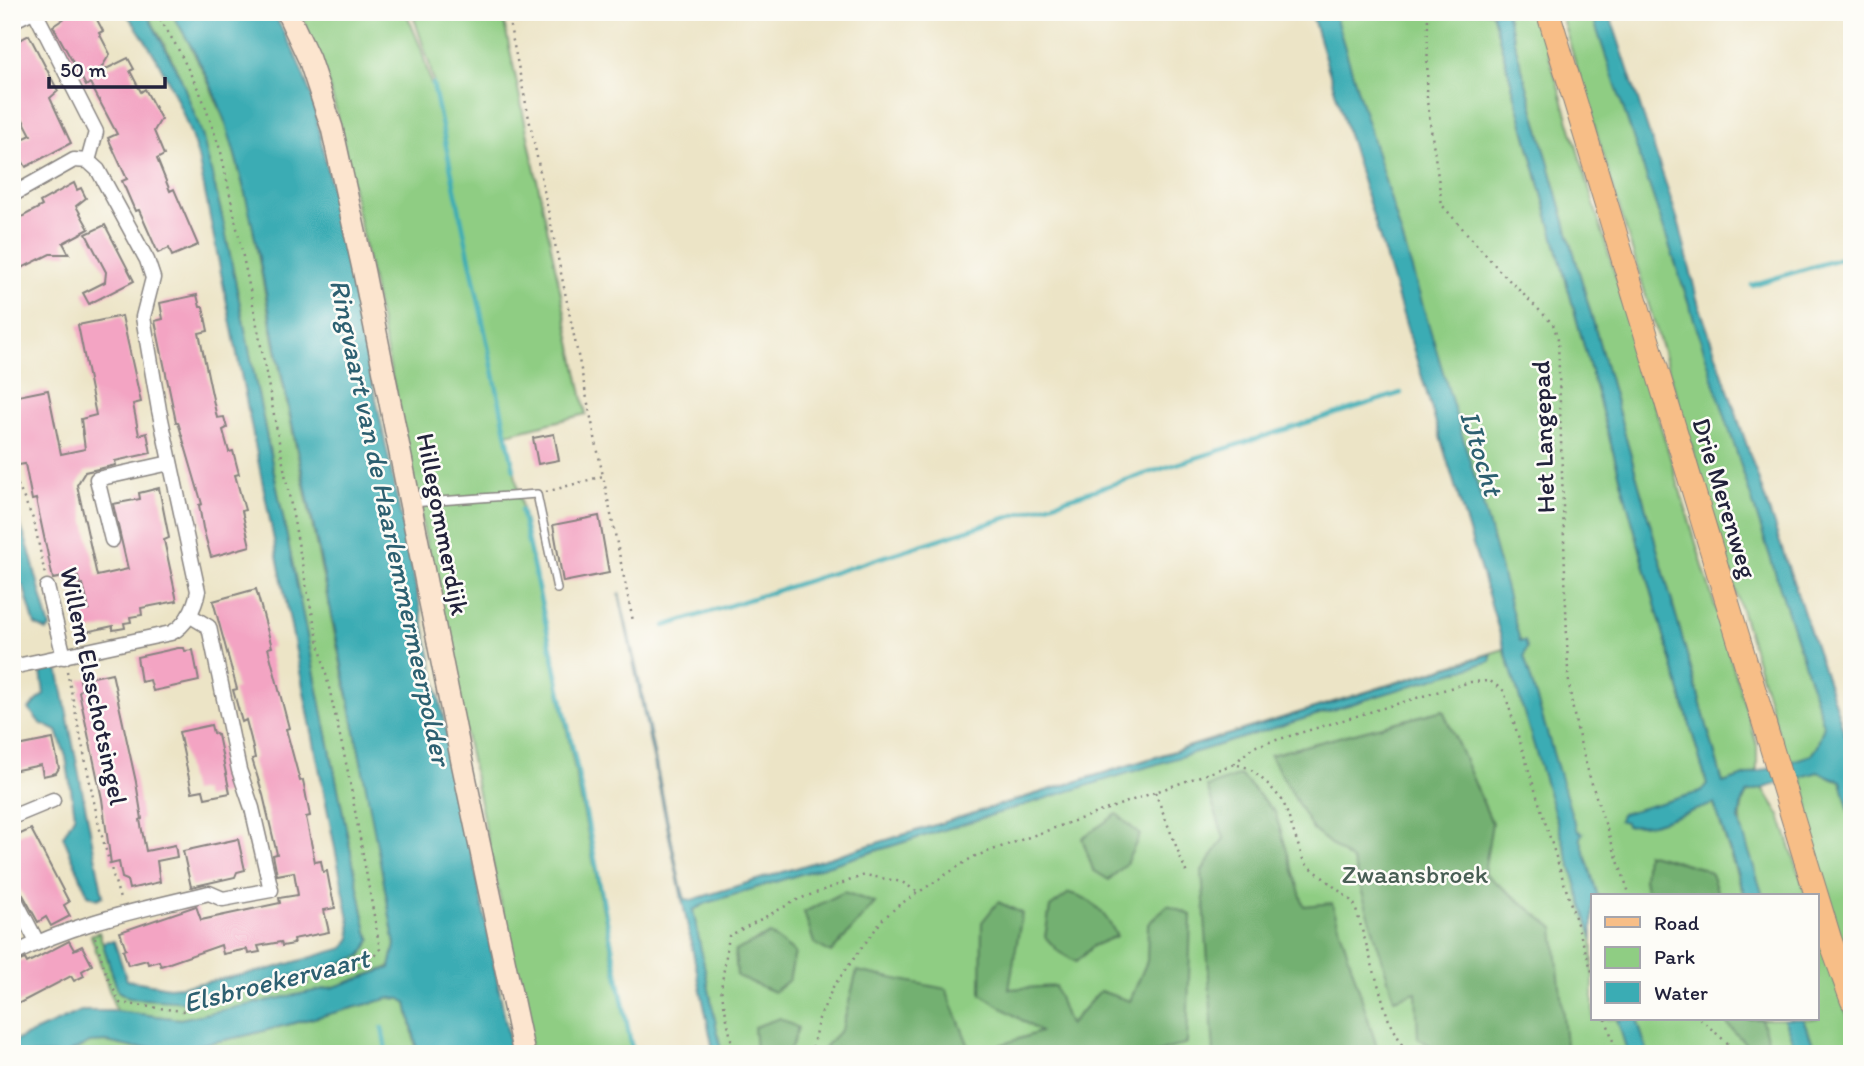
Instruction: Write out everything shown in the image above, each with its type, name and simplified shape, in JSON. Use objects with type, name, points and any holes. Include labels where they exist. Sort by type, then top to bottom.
[{"type":"main road","name":"Drie Merenweg","points":[[1548,12],[1816,894]]},
{"type":"main road","name":"Drie Merenweg","points":[[1818,900],[1852,1000]]},
{"type":"street","points":[[12,22],[33,12],[96,132],[88,161]]},
{"type":"street","name":"Hillegommerdijk","points":[[287,12],[309,59],[332,128],[524,1054]]},
{"type":"street","points":[[12,195],[74,160],[88,161],[98,170],[147,260],[153,278],[143,317],[170,463],[198,591],[189,615],[177,630],[171,633],[12,667]]},
{"type":"street","points":[[112,541],[97,479],[170,463]]},
{"type":"street","name":"Willem Elsschotsingel","points":[[47,587],[64,657]]},
{"type":"street","points":[[12,955],[73,927],[123,913],[209,893],[223,899],[271,890],[252,808],[236,757],[209,628],[189,615]]},
{"type":"street","points":[[12,817],[54,800]]},
{"type":"street","points":[[12,894],[37,942]]},
{"type":"lane","points":[[411,503],[537,494],[556,589]]},
{"type":"path","points":[[96,942],[120,1003],[182,1011],[367,965],[380,949],[348,772],[307,590],[221,152],[202,97],[156,12]]},
{"type":"path","points":[[508,12],[633,621]]},
{"type":"path","name":"Het Langepad","points":[[1428,12],[1427,101],[1442,205],[1500,271],[1553,324],[1558,339],[1571,707],[1629,894]]},
{"type":"path","name":"Willem Elsschotsingel","points":[[12,472],[34,521],[47,587]]},
{"type":"path","points":[[537,494],[603,476]]},
{"type":"path","name":"Willem Elsschotsingel","points":[[64,657],[99,826],[123,913]]},
{"type":"path","points":[[810,1053],[818,1021],[833,987],[883,919],[973,857],[1234,764],[1253,747],[1470,682],[1490,681],[1504,691],[1591,969]]},
{"type":"path","points":[[1234,764],[1249,768],[1283,800],[1304,862],[1354,903],[1388,1018],[1408,1054]]},
{"type":"path","points":[[1154,792],[1187,874]]},
{"type":"path","points":[[734,1054],[721,989],[729,936],[799,899],[865,875],[902,883],[919,892]]},
{"type":"path","points":[[1606,1020],[1617,1054]]},
{"type":"path","points":[[1701,1020],[1740,1054]]},
{"type":"green space","points":[[145,12],[171,12],[210,86],[228,129],[250,212],[274,341],[372,814],[395,945],[390,967],[335,987],[180,1019],[116,1011],[91,935],[99,932],[118,991],[129,998],[329,967],[361,956],[371,940],[367,932],[222,216],[193,111],[160,35]]},
{"type":"green space","points":[[300,12],[406,12],[421,48],[431,84],[434,85],[412,12],[502,12],[586,414],[507,434],[632,1054],[532,1054],[338,117],[327,79]]},
{"type":"green space","name":"Zwaansbroek","points":[[1330,12],[1492,12],[1657,611],[1707,784],[1743,894],[1591,894],[1591,1020],[1784,1020],[1796,1049],[1803,1054],[716,1054],[685,900],[1504,649],[1507,658],[1520,641]]},
{"type":"green space","points":[[1506,12],[1536,12],[1757,746],[1757,772],[1723,783]]},
{"type":"green space","points":[[1560,12],[1607,12],[1697,299],[1848,746],[1790,771]]},
{"type":"green space","points":[[1443,710],[1492,823],[1484,873],[1554,928],[1567,1054],[1427,1054],[1440,1052],[1418,1038],[1416,992],[1394,999],[1353,862],[1313,830],[1270,755]]},
{"type":"green space","points":[[1818,772],[1841,781],[1852,823],[1852,973],[1803,813],[1809,808],[1801,776]]},
{"type":"green space","points":[[1240,775],[1275,812],[1304,906],[1332,903],[1379,1054],[1214,1054],[1202,871],[1224,838],[1207,787]]},
{"type":"green space","points":[[1763,788],[1780,816],[1806,894],[1762,894],[1742,830],[1742,804],[1747,793]]},
{"type":"green space","points":[[1117,814],[1140,835],[1126,864],[1109,880],[1093,870],[1082,838]]},
{"type":"green space","points":[[1646,853],[1702,868],[1711,874],[1718,894],[1647,894],[1644,879]]},
{"type":"green space","points":[[844,892],[875,903],[831,953],[814,943],[804,912]]},
{"type":"green space","points":[[1069,893],[1085,898],[1098,908],[1117,936],[1093,946],[1076,962],[1059,952],[1045,937],[1050,907]]},
{"type":"green space","points":[[998,902],[1022,913],[1009,989],[1055,986],[1069,1025],[1100,991],[1130,1001],[1147,961],[1148,924],[1168,905],[1191,915],[1187,1043],[1153,1054],[972,1054],[1040,1032],[981,994],[982,922]]},
{"type":"green space","points":[[1818,929],[1852,1029],[1852,1054],[1817,1054],[1803,1020],[1818,1020]]},
{"type":"green space","points":[[770,934],[795,953],[789,980],[774,992],[737,976],[735,951]]},
{"type":"green space","points":[[857,971],[946,989],[972,1054],[825,1054],[824,1047],[842,1029]]},
{"type":"green space","points":[[391,998],[407,1003],[417,1054],[65,1054],[90,1043],[107,1042],[134,1048],[173,1050],[244,1036]]},
{"type":"green space","points":[[780,1018],[798,1028],[792,1046],[786,1054],[756,1052],[754,1027]]},
{"type":"green space","points":[[1724,1020],[1761,1020],[1773,1054],[1754,1054]]},
{"type":"water","name":"Elsbroekervaart","points":[[125,12],[145,12],[149,18],[180,76],[202,134],[222,216],[367,932],[371,940],[361,956],[329,967],[188,1002],[129,998],[118,991],[103,944],[114,941],[127,980],[169,987],[267,970],[344,948],[351,938],[198,157],[185,118],[168,81]]},
{"type":"water","name":"Ringvaart van de Haarlemmermeerpolder","points":[[171,12],[273,12],[295,54],[312,97],[512,1054],[418,1054],[407,1003],[391,998],[244,1036],[173,1050],[134,1048],[107,1042],[90,1043],[65,1054],[12,1054],[12,1042],[81,1011],[116,1011],[180,1019],[334,987],[390,968],[395,945],[343,670],[246,196],[228,131],[211,85]]},
{"type":"water","points":[[1311,12],[1334,12],[1482,501],[1520,641],[1525,641],[1527,647],[1524,656],[1572,816],[1578,831],[1583,833],[1580,837],[1597,894],[1591,894],[1591,933]]},
{"type":"water","points":[[1492,12],[1506,12],[1723,783],[1811,755],[1824,725],[1690,307],[1591,12],[1609,12],[1680,227],[1697,299],[1852,758],[1852,823],[1841,781],[1818,772],[1747,793],[1742,802],[1739,820],[1762,894],[1744,894],[1714,804],[1653,824],[1626,826],[1625,822],[1619,820],[1621,814],[1700,792],[1707,784]]},
{"type":"water","points":[[12,501],[29,549],[50,628],[47,631],[35,625],[24,588],[12,573]]},
{"type":"water","points":[[619,593],[680,882],[685,899],[692,900],[1491,654],[1491,661],[707,903],[693,910],[722,1054],[714,1054]]},
{"type":"water","points":[[58,668],[103,896],[97,899],[88,895],[63,836],[75,815],[66,757],[57,731],[40,723],[29,709],[44,694],[41,672]]},
{"type":"water","points":[[1617,1020],[1637,1020],[1648,1054],[1628,1054]]},
{"type":"water","points":[[1784,1020],[1803,1020],[1817,1054],[1798,1054]]},
{"type":"building","points":[[62,12],[93,12],[103,31],[99,33],[110,54],[98,73],[128,58],[134,69],[130,71],[141,92],[145,89],[161,119],[154,131],[164,155],[157,159],[170,191],[174,189],[198,245],[172,256],[169,248],[158,253],[139,210],[135,211],[122,181],[127,179],[108,138],[117,134],[90,83],[86,86],[53,26],[65,18]]},
{"type":"building","points":[[29,35],[58,91],[50,98],[71,143],[26,167],[23,162],[12,168],[12,144],[31,135],[18,110],[12,112],[12,44]]},
{"type":"building","points":[[74,183],[77,190],[81,188],[86,198],[76,206],[89,229],[63,243],[69,254],[50,254],[12,273],[12,222],[42,206],[40,202]]},
{"type":"building","points":[[105,225],[134,281],[89,304],[83,293],[105,282],[106,272],[86,234]]},
{"type":"building","points":[[197,295],[200,307],[203,307],[208,331],[199,333],[211,390],[217,418],[224,417],[227,428],[223,430],[229,452],[233,451],[239,474],[235,475],[245,510],[242,511],[250,546],[211,557],[199,505],[202,504],[176,422],[155,321],[163,319],[160,303]]},
{"type":"building","points":[[122,316],[141,402],[133,404],[139,435],[147,433],[151,453],[115,461],[116,465],[85,472],[77,485],[97,576],[128,569],[113,504],[140,499],[139,493],[159,488],[169,538],[164,540],[177,601],[141,608],[142,615],[130,617],[131,622],[124,623],[125,628],[113,630],[113,626],[81,633],[77,612],[89,610],[83,584],[80,585],[78,577],[53,579],[36,499],[32,500],[25,464],[12,466],[12,401],[18,400],[18,396],[48,390],[61,454],[85,449],[81,419],[96,415],[78,325]]},
{"type":"building","points":[[554,434],[559,460],[538,464],[533,438]]},
{"type":"building","points":[[599,516],[609,573],[563,582],[553,525]]},
{"type":"building","points":[[256,589],[272,647],[268,648],[289,728],[286,729],[300,781],[303,780],[310,816],[306,817],[315,862],[321,861],[323,872],[327,871],[335,908],[324,910],[329,932],[293,939],[294,944],[282,946],[281,942],[258,946],[260,952],[248,954],[247,949],[223,954],[221,945],[161,966],[159,961],[148,964],[147,960],[128,965],[120,932],[196,906],[201,920],[280,903],[279,898],[298,895],[294,872],[277,875],[273,855],[277,854],[252,759],[255,758],[251,739],[246,720],[242,722],[233,690],[237,689],[213,601]]},
{"type":"building","points":[[178,648],[193,650],[199,681],[153,691],[150,680],[141,682],[137,657]]},
{"type":"building","points":[[112,673],[136,782],[146,851],[175,845],[177,857],[157,861],[160,882],[129,889],[127,880],[122,878],[119,862],[111,864],[102,799],[79,692],[82,688],[80,680]]},
{"type":"building","points":[[211,725],[213,733],[218,735],[230,793],[205,798],[203,790],[192,792],[179,732]]},
{"type":"building","points":[[53,739],[59,768],[56,773],[43,776],[41,765],[12,771],[12,747]]},
{"type":"building","points":[[31,829],[69,902],[64,905],[70,916],[51,926],[46,917],[38,922],[12,875],[12,838]]},
{"type":"building","points":[[238,839],[245,870],[237,872],[235,877],[191,887],[183,851]]},
{"type":"building","points":[[69,941],[74,950],[82,946],[92,965],[82,971],[84,976],[74,981],[71,976],[12,1007],[12,964],[25,959],[27,963]]},
{"type":"waterway","points":[[433,84],[514,470]]},
{"type":"waterway","points":[[1752,285],[1852,255]]},
{"type":"waterway","points":[[665,626],[1401,393]]},
{"type":"waterway","points":[[521,510],[576,763],[633,1054]]},
{"type":"waterway","points":[[382,1028],[387,1054]]},
{"type":"water label","name":"IJtocht","points":[[1482,453]]}]
